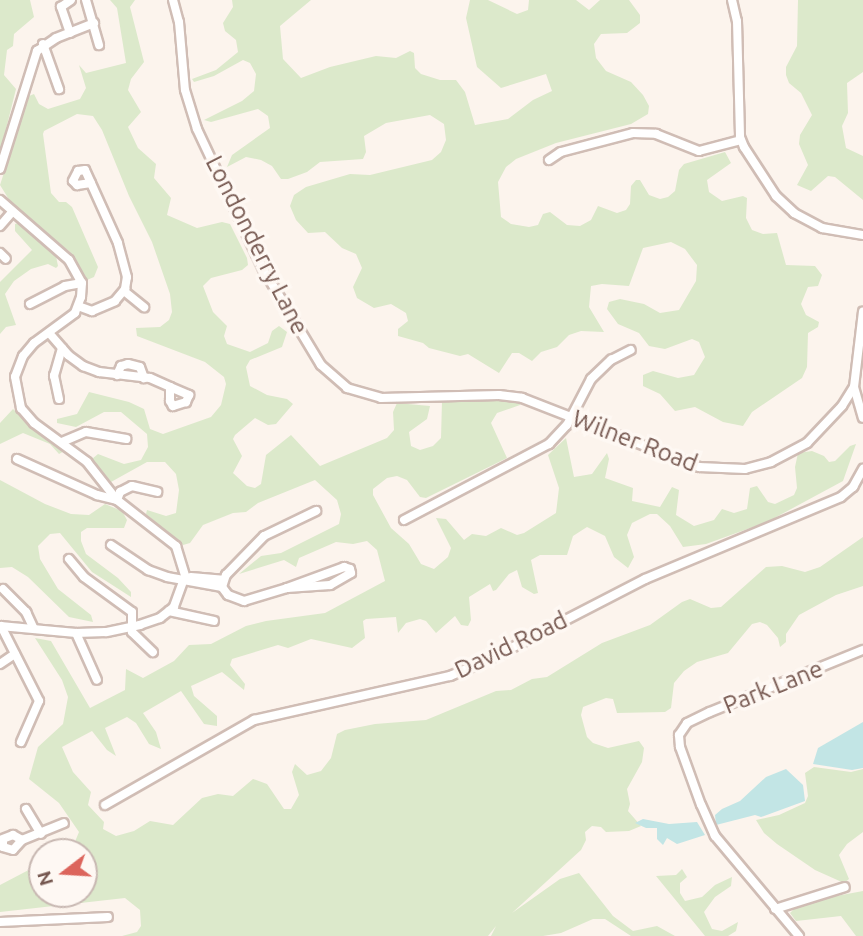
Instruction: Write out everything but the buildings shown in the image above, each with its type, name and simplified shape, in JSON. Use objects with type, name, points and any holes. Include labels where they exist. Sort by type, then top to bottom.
[{"type":"street","points":[[70,33],[61,7],[71,0]]},
{"type":"street","points":[[86,0],[99,45]]},
{"type":"street","name":"Londonderry Lane","points":[[173,0],[179,22],[185,90],[197,129],[263,269],[321,365],[332,378],[365,394],[381,398],[437,397]]},
{"type":"street","points":[[732,0],[737,21],[741,140],[776,196],[794,213],[822,228],[863,234]]},
{"type":"street","points":[[0,169],[31,61],[43,44],[94,23]]},
{"type":"street","points":[[43,44],[59,89]]},
{"type":"street","points":[[549,160],[561,152],[633,133],[656,134],[699,151],[741,140]]},
{"type":"street","points":[[79,306],[97,310],[116,300],[124,291],[126,265],[91,183]]},
{"type":"street","points":[[0,200],[69,260],[82,283],[79,306],[70,319],[34,343],[23,356],[15,387],[21,408],[27,416],[87,462],[117,500],[176,546],[184,578],[169,611]]},
{"type":"street","points":[[0,226],[12,212]]},
{"type":"street","points":[[30,304],[65,286],[82,283]]},
{"type":"street","points":[[124,291],[144,307]]},
{"type":"street","name":"Wilner Road","points":[[437,397],[522,398],[699,467],[745,469],[771,462],[807,443],[826,426],[854,387],[863,312]]},
{"type":"street","points":[[50,334],[83,366],[117,375],[144,378],[170,387]]},
{"type":"street","points":[[59,399],[54,376],[62,348]]},
{"type":"street","points":[[404,520],[549,444],[571,417],[578,399],[598,371],[611,360],[631,350]]},
{"type":"street","points":[[854,387],[863,418]]},
{"type":"street","points":[[62,442],[90,432],[126,439]]},
{"type":"street","points":[[17,459],[97,495],[117,500]]},
{"type":"street","name":"David Road","points":[[105,805],[254,720],[450,676],[479,665],[645,579],[841,497],[853,487],[863,469]]},
{"type":"street","points":[[117,500],[120,492],[132,486],[158,492]]},
{"type":"street","points":[[222,583],[264,536],[316,510]]},
{"type":"street","points":[[111,545],[148,570],[222,583]]},
{"type":"street","points":[[68,559],[84,577],[132,612],[132,627],[137,638],[153,652]]},
{"type":"street","points":[[222,583],[228,595],[244,601],[344,567],[350,569],[351,573],[330,585],[287,588]]},
{"type":"street","points":[[3,589],[26,612],[33,627]]},
{"type":"street","points":[[0,626],[76,633],[106,632],[132,627],[169,611],[214,621]]},
{"type":"street","points":[[0,626],[39,701],[21,742]]},
{"type":"street","points":[[76,633],[97,680]]},
{"type":"street","name":"Park Lane","points":[[775,909],[726,852],[708,822],[680,747],[679,735],[684,725],[863,650]]},
{"type":"street","points":[[0,664],[15,653]]},
{"type":"street","points":[[26,809],[41,834]]},
{"type":"street","points":[[22,840],[13,835],[2,840],[3,847],[13,850],[22,840],[64,823]]},
{"type":"street","points":[[799,936],[775,909],[845,887]]},
{"type":"street","points":[[0,922],[108,917]]},
{"type":"green space","points":[[0,0],[30,0],[34,17],[14,34],[13,46],[7,50],[4,75],[16,89],[0,153]]},
{"type":"green space","points":[[110,0],[135,0],[130,7],[144,62],[131,79],[128,90],[141,112],[128,127],[138,148],[156,164],[154,178],[171,198],[167,215],[197,228],[222,222],[230,224],[247,258],[248,265],[242,270],[211,278],[203,286],[213,312],[227,326],[224,336],[227,344],[250,352],[268,343],[272,331],[279,326],[287,332],[282,347],[250,360],[246,367],[250,386],[267,395],[287,399],[293,404],[276,424],[268,425],[255,418],[235,435],[233,439],[242,456],[233,473],[247,486],[255,488],[261,484],[266,455],[291,435],[320,466],[387,438],[394,430],[393,412],[397,403],[430,406],[427,419],[409,432],[411,446],[420,450],[433,446],[441,438],[442,401],[498,399],[522,402],[497,413],[491,423],[507,458],[426,498],[420,497],[407,480],[397,476],[387,478],[373,489],[373,495],[391,528],[409,544],[421,564],[434,569],[448,557],[451,548],[436,518],[446,519],[464,540],[472,534],[486,536],[501,528],[517,535],[524,533],[556,513],[559,488],[548,455],[566,438],[574,477],[592,474],[607,453],[609,459],[605,478],[633,488],[632,501],[660,507],[672,487],[679,490],[676,515],[694,526],[714,520],[722,509],[734,513],[747,509],[750,488],[757,486],[768,502],[775,504],[794,495],[797,488],[795,467],[798,453],[812,451],[824,456],[829,462],[835,461],[850,446],[856,444],[843,481],[767,522],[706,544],[683,547],[670,526],[657,514],[650,514],[632,523],[627,535],[634,557],[628,568],[614,557],[605,536],[587,527],[573,536],[567,555],[540,555],[531,560],[538,593],[534,594],[522,587],[517,570],[509,574],[496,590],[493,591],[490,584],[469,597],[471,620],[468,626],[461,625],[455,616],[436,633],[426,621],[420,619],[406,623],[398,633],[396,617],[366,619],[363,621],[365,638],[352,648],[311,639],[288,648],[278,645],[232,659],[230,665],[245,684],[244,690],[222,672],[191,686],[194,696],[217,716],[217,726],[204,724],[181,691],[143,713],[156,732],[161,749],[149,744],[136,723],[127,717],[105,728],[116,756],[107,750],[92,731],[62,747],[73,772],[91,792],[88,805],[104,822],[103,829],[116,836],[134,831],[150,821],[173,825],[202,798],[218,794],[233,796],[253,779],[267,784],[284,809],[291,809],[299,795],[292,772],[295,764],[307,775],[321,771],[331,758],[337,734],[345,730],[375,724],[426,720],[496,691],[511,690],[532,679],[547,677],[602,643],[650,625],[682,602],[690,599],[711,608],[721,607],[766,567],[782,566],[805,572],[820,567],[863,537],[863,586],[836,595],[799,615],[786,634],[786,642],[780,647],[778,638],[767,625],[760,622],[752,624],[728,653],[697,662],[684,671],[674,683],[671,708],[665,712],[617,713],[613,699],[606,698],[583,707],[581,715],[587,737],[593,743],[608,748],[639,741],[644,748],[642,762],[627,789],[630,804],[628,811],[641,826],[629,831],[606,832],[601,827],[592,826],[585,832],[586,840],[581,850],[512,913],[560,879],[579,873],[613,916],[633,931],[657,926],[675,936],[631,936],[605,919],[593,919],[561,933],[543,936],[491,936],[496,926],[488,936],[122,936],[137,932],[141,926],[140,910],[125,898],[98,901],[98,838],[76,838],[79,832],[59,803],[29,779],[38,747],[63,724],[68,697],[62,680],[35,638],[51,641],[90,708],[125,690],[126,669],[143,678],[174,661],[189,645],[211,644],[246,626],[266,621],[325,613],[385,581],[377,550],[367,541],[353,544],[336,542],[299,558],[296,567],[284,560],[239,574],[261,556],[281,553],[339,524],[341,514],[337,500],[315,480],[258,503],[246,512],[233,513],[203,525],[190,543],[183,545],[146,514],[147,510],[166,516],[176,513],[179,490],[176,474],[165,462],[147,462],[111,482],[92,459],[98,454],[124,464],[141,460],[148,447],[147,434],[121,412],[104,412],[76,427],[57,423],[57,419],[77,414],[89,392],[129,402],[144,409],[150,429],[163,434],[211,417],[221,405],[226,384],[224,377],[205,362],[137,336],[136,328],[160,327],[169,320],[172,312],[170,294],[152,242],[129,196],[102,130],[93,116],[77,114],[43,134],[51,193],[59,202],[66,202],[72,207],[98,267],[94,277],[87,280],[70,252],[13,206],[0,185],[29,96],[34,94],[39,104],[48,109],[80,99],[86,88],[79,65],[86,73],[126,63],[117,8]]},
{"type":"green space","points":[[232,0],[311,0],[280,26],[283,59],[301,78],[330,67],[376,56],[396,58],[410,51],[414,53],[415,68],[421,74],[440,80],[456,80],[465,92],[475,125],[508,119],[533,100],[552,91],[546,74],[501,88],[477,67],[466,18],[470,0],[488,0],[517,14],[528,10],[529,0],[576,0],[589,10],[600,0],[629,0],[640,15],[640,23],[627,33],[601,34],[594,44],[596,58],[606,71],[631,82],[649,106],[648,114],[631,124],[556,143],[516,159],[506,167],[498,182],[501,217],[511,224],[529,227],[538,225],[543,214],[550,212],[567,225],[580,226],[591,220],[598,206],[617,213],[626,210],[630,204],[631,186],[636,180],[640,180],[649,195],[660,199],[668,197],[675,191],[679,170],[684,164],[725,152],[731,163],[707,180],[709,192],[722,201],[743,196],[747,198],[746,218],[752,230],[763,234],[777,233],[786,265],[815,266],[822,275],[818,286],[808,287],[801,304],[806,315],[819,322],[818,327],[808,333],[807,367],[802,378],[752,412],[743,426],[723,422],[695,407],[675,411],[660,394],[643,386],[643,375],[653,371],[678,378],[694,375],[705,357],[699,342],[692,339],[665,349],[649,346],[639,333],[618,324],[607,309],[609,302],[620,299],[644,304],[660,313],[679,310],[696,281],[697,265],[685,249],[671,242],[643,248],[629,286],[591,286],[589,307],[604,332],[581,331],[569,335],[557,347],[541,352],[532,361],[519,353],[512,353],[499,373],[468,354],[460,356],[398,336],[398,329],[408,321],[406,313],[391,304],[374,308],[357,298],[353,287],[362,268],[356,254],[342,248],[325,232],[308,233],[296,220],[290,206],[294,195],[306,187],[350,174],[370,175],[432,160],[441,152],[446,140],[444,124],[430,115],[386,123],[364,136],[366,152],[363,159],[320,162],[307,172],[288,179],[281,179],[272,166],[261,160],[246,157],[227,167],[232,155],[270,128],[268,116],[258,109],[211,122],[204,120],[242,101],[254,91],[256,74],[250,63],[243,60],[214,76],[194,82],[192,79],[216,70],[238,52],[236,40],[225,31],[223,23],[233,7]]},
{"type":"green space","points":[[798,0],[863,0],[863,72],[847,83],[848,113],[842,126],[846,148],[863,156],[863,200],[835,177],[828,176],[811,191],[797,185],[808,165],[799,144],[800,135],[812,115],[801,93],[789,83],[786,75],[786,67],[797,46]]},
{"type":"green space","points":[[18,223],[56,256],[58,266],[56,268],[48,264],[31,269],[14,281],[5,294],[16,325],[6,327],[0,334],[0,282],[32,250],[15,231],[15,224]]},
{"type":"green space","points":[[13,409],[31,426],[66,450],[59,454],[50,444],[23,433],[0,444],[0,423]]},
{"type":"green space","points":[[0,480],[45,504],[71,514],[89,515],[105,504],[122,511],[127,520],[124,528],[87,528],[81,532],[81,541],[86,554],[118,578],[131,592],[131,597],[92,572],[60,533],[50,534],[38,546],[40,559],[58,589],[91,615],[93,622],[69,617],[28,577],[12,567],[0,568]]},
{"type":"green space","points":[[814,767],[851,772],[863,769],[863,832],[847,844],[839,855],[849,879],[844,883],[815,870],[777,844],[764,833],[756,820],[779,815],[805,803],[808,796],[805,773]]},
{"type":"green space","points":[[682,869],[687,877],[680,883],[680,893],[685,901],[702,897],[715,885],[732,877],[731,886],[715,897],[704,912],[712,929],[722,931],[738,922],[736,931],[728,936],[705,936],[656,876],[676,875]]},
{"type":"green space","points":[[28,870],[28,908],[36,908],[0,912],[0,885]]},
{"type":"green space","points":[[863,891],[863,936],[856,936],[841,916],[796,921],[790,913],[797,906],[815,900]]},
{"type":"water","points":[[863,722],[863,768],[852,770],[813,764],[818,748]]},
{"type":"water","points":[[786,769],[803,785],[805,801],[761,817],[755,815],[716,825],[715,815],[722,809],[740,801],[766,777]]},
{"type":"water","points":[[643,819],[669,824],[697,822],[705,835],[677,844],[667,838],[663,845],[657,839],[657,828],[646,828],[635,823]]}]
